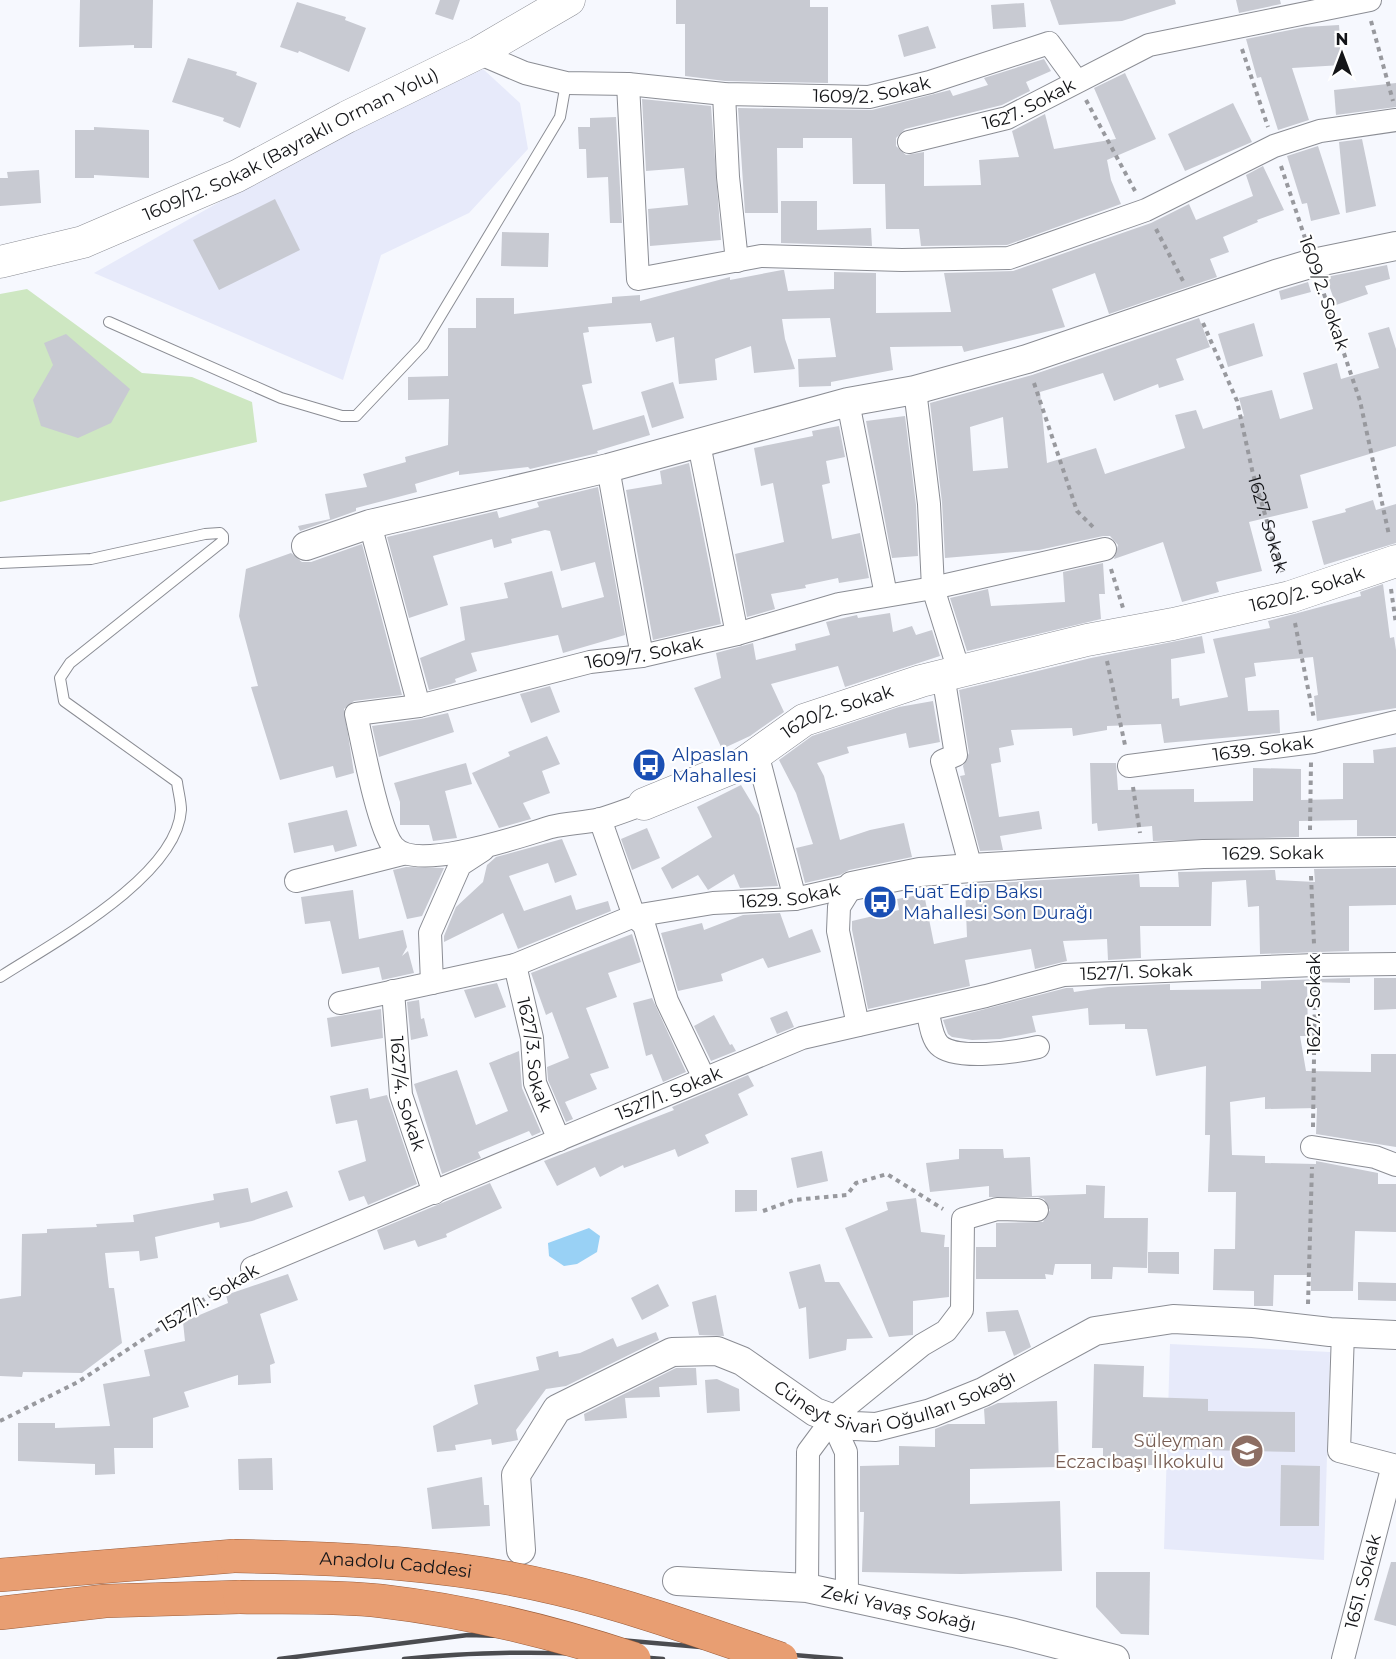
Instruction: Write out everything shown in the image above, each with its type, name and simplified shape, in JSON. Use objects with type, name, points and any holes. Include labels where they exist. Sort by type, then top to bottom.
[{"type":"highway","name":"Anadolu Caddesi","points":[[0,1575],[234,1556],[330,1558],[433,1567],[558,1589],[694,1629],[781,1659]]},
{"type":"highway","name":"Anadolu Caddesi","points":[[0,1613],[105,1601],[240,1597],[381,1601],[443,1611],[594,1646],[634,1659]]},
{"type":"main road","name":"1609/12. Sokak (Bayraklı Orman Yolu)","points":[[0,262],[83,242],[237,176],[347,117],[478,53],[569,0]]},
{"type":"main road","name":"1620/2. Sokak","points":[[644,804],[744,763],[804,720],[951,673],[1290,597],[1395,561]]},
{"type":"street","points":[[1076,81],[1149,45],[1368,2]]},
{"type":"street","name":"1609/2. Sokak","points":[[478,53],[525,73],[566,84],[628,84],[724,94],[869,97],[930,82],[1049,43],[1076,81]]},
{"type":"street","name":"1627. Sokak","points":[[909,142],[1007,118],[1076,81]]},
{"type":"street","points":[[628,84],[638,279],[761,256],[902,260],[1009,258],[1146,210],[1274,146],[1320,130],[1396,120]]},
{"type":"street","points":[[724,94],[728,177],[737,261]]},
{"type":"street","points":[[306,546],[370,524],[608,468],[848,402],[915,390],[1027,359],[1313,263],[1396,246]]},
{"type":"street","points":[[915,390],[929,504],[933,588],[951,673],[957,755],[942,761],[971,868]]},
{"type":"street","points":[[848,402],[886,596]]},
{"type":"street","points":[[699,444],[737,634]]},
{"type":"street","points":[[608,468],[642,656]]},
{"type":"street","points":[[370,524],[418,706]]},
{"type":"street","name":"1609/7. Sokak","points":[[402,854],[391,845],[376,799],[356,714],[418,706],[590,662],[642,656],[737,634],[839,604],[933,588],[1105,549]]},
{"type":"street","name":"1639. Sokak","points":[[1129,766],[1313,742],[1396,722]]},
{"type":"street","points":[[758,753],[795,899]]},
{"type":"street","name":"1620/2. Sokak","points":[[296,881],[402,854],[418,856],[487,848],[554,826],[600,819],[644,804]]},
{"type":"street","points":[[600,819],[634,916],[644,925],[667,1001],[704,1078]]},
{"type":"street","points":[[432,983],[430,933],[460,865],[487,848]]},
{"type":"street","name":"1629. Sokak","points":[[340,1002],[515,964],[634,916],[713,903],[795,899],[920,872],[1203,854],[1396,852]]},
{"type":"street","points":[[852,886],[839,907],[838,931],[858,1025]]},
{"type":"street","name":"1627/3. Sokak","points":[[515,964],[532,1038],[535,1083],[559,1140]]},
{"type":"street","name":"1527/1. Sokak","points":[[252,1268],[802,1038],[927,1010],[1064,975],[1396,964]]},
{"type":"street","name":"1627/4. Sokak","points":[[393,991],[401,1095],[434,1193]]},
{"type":"street","points":[[927,1010],[933,1033],[940,1046],[951,1051],[974,1054],[1017,1052],[1038,1047]]},
{"type":"street","points":[[1312,1147],[1375,1157],[1396,1165]]},
{"type":"street","points":[[807,1588],[808,1452],[831,1420],[922,1345],[946,1330],[962,1310],[963,1219],[997,1209],[1037,1210]]},
{"type":"street","name":"Cüneyt Sivari Oğulları Sokağı","points":[[521,1550],[516,1475],[557,1409],[672,1352],[717,1351],[742,1361],[814,1412],[831,1420],[854,1426],[876,1427],[931,1413],[983,1392],[1095,1330],[1173,1319],[1396,1335]]},
{"type":"street","name":"1651. Sokak","points":[[1343,1332],[1339,1450],[1395,1465],[1343,1659]]},
{"type":"street","points":[[831,1420],[846,1452],[847,1595]]},
{"type":"street","name":"Zeki Yavaş Sokağı","points":[[677,1581],[807,1588],[847,1595],[1116,1659]]},
{"type":"lane","points":[[109,322],[281,398],[342,416],[356,416],[423,345],[560,117],[566,84]]},
{"type":"lane","points":[[0,563],[91,559],[205,534],[220,533],[223,536],[223,541],[70,663],[60,678],[64,701],[177,782],[181,810],[172,837],[158,863],[102,912],[0,977]]},
{"type":"path","points":[[1368,2],[1396,113]]},
{"type":"path","name":"1609/2. Sokak","points":[[1236,29],[1360,401],[1395,561]]},
{"type":"path","name":"1627. Sokak","points":[[1076,81],[1194,302],[1237,401],[1253,474],[1290,597],[1314,720],[1310,852],[1315,965],[1307,1328]]},
{"type":"path","points":[[1027,359],[1077,511],[1097,531],[1105,549],[1130,632]]},
{"type":"path","points":[[763,1210],[794,1200],[847,1195],[856,1183],[887,1174],[963,1219]]},
{"type":"path","name":"1527/1. Sokak","points":[[0,1421],[78,1382],[252,1268]]},
{"type":"shaded area","points":[[483,69],[520,103],[528,149],[469,213],[381,255],[343,380],[94,273],[313,149]]},
{"type":"shaded area","name":"Süleyman Eczacıbaşı İlkokulu","points":[[1170,1344],[1330,1352],[1324,1560],[1164,1549]]},
{"type":"green space","points":[[27,289],[142,373],[192,377],[252,402],[257,442],[0,502],[0,294]]},
{"type":"water","points":[[589,1228],[600,1236],[597,1252],[577,1264],[564,1266],[549,1256],[548,1243]]},
{"type":"building","points":[[80,0],[153,0],[152,48],[134,48],[134,45],[79,47]]},
{"type":"building","points":[[440,0],[460,0],[453,20],[435,14]]},
{"type":"building","points":[[676,0],[810,0],[810,7],[828,7],[828,83],[725,81],[685,76],[685,24],[676,24]]},
{"type":"building","points":[[1050,0],[1175,0],[1176,4],[1122,21],[1059,25]]},
{"type":"building","points":[[1236,0],[1280,0],[1281,4],[1239,13]]},
{"type":"building","points":[[297,2],[346,17],[345,20],[366,28],[349,72],[299,51],[298,53],[280,47]]},
{"type":"building","points":[[1024,3],[1026,27],[993,29],[991,5]]},
{"type":"building","points":[[1339,25],[1342,65],[1292,68],[1309,120],[1278,130],[1261,77],[1257,78],[1246,39],[1305,27]]},
{"type":"building","points":[[928,26],[936,48],[904,57],[898,35]]},
{"type":"building","points":[[188,58],[237,72],[236,75],[257,83],[240,128],[223,121],[224,118],[172,102]]},
{"type":"building","points":[[1044,59],[1051,71],[1026,82],[1030,91],[1002,105],[905,129],[896,138],[896,146],[906,155],[924,152],[924,186],[981,185],[979,160],[1019,157],[1012,131],[1045,114],[1054,149],[1116,139],[1094,88],[1125,73],[1156,139],[1107,160],[1111,180],[1121,204],[1007,245],[921,246],[919,229],[886,229],[885,184],[853,184],[852,138],[803,138],[803,148],[777,148],[778,213],[745,213],[738,108],[872,110],[950,90],[953,96],[988,85],[984,78]]},
{"type":"building","points":[[1396,83],[1396,107],[1336,115],[1334,90]]},
{"type":"building","points":[[642,99],[711,106],[721,240],[650,246],[648,209],[688,205],[684,168],[646,171]]},
{"type":"building","points":[[1233,103],[1252,142],[1185,171],[1168,134]]},
{"type":"building","points":[[616,117],[622,223],[610,223],[608,177],[587,178],[586,149],[579,149],[578,127],[590,127],[590,118]]},
{"type":"building","points":[[94,127],[149,130],[149,178],[94,175],[94,178],[75,178],[75,130],[94,130]]},
{"type":"building","points":[[1362,139],[1376,206],[1346,213],[1339,142]]},
{"type":"building","points":[[1318,146],[1340,214],[1311,221],[1307,203],[1302,204],[1287,156]]},
{"type":"building","points":[[1263,166],[1284,210],[1223,237],[1229,252],[1210,259],[1217,277],[1109,314],[1095,273],[1052,289],[1065,327],[964,352],[962,346],[890,347],[893,370],[831,382],[831,386],[799,387],[798,359],[836,357],[830,318],[782,319],[785,339],[795,369],[754,373],[751,346],[715,359],[717,380],[679,384],[674,337],[656,342],[651,323],[588,327],[589,332],[583,333],[592,383],[582,385],[593,430],[644,415],[650,435],[597,451],[598,453],[530,469],[528,467],[459,475],[459,471],[415,484],[417,492],[356,508],[356,511],[300,531],[298,526],[330,519],[325,494],[367,487],[363,474],[406,462],[405,457],[448,445],[449,399],[408,400],[408,377],[448,376],[448,328],[476,328],[476,298],[514,298],[514,314],[612,303],[612,297],[640,295],[640,301],[730,277],[730,280],[784,270],[788,291],[834,289],[834,272],[876,273],[876,313],[951,312],[944,273],[1013,271],[1151,223],[1189,204],[1196,220],[1253,196],[1246,175]]},
{"type":"building","points":[[39,170],[41,203],[0,206],[0,178],[8,178],[7,172]]},
{"type":"building","points":[[275,199],[300,250],[219,290],[193,240]]},
{"type":"building","points":[[781,201],[817,201],[817,230],[871,228],[872,246],[781,243]]},
{"type":"building","points":[[502,232],[549,233],[548,267],[501,266]]},
{"type":"building","points":[[1387,265],[1390,279],[1365,286],[1368,294],[1336,305],[1326,277]]},
{"type":"building","points":[[1308,282],[1311,292],[1281,300],[1279,291]]},
{"type":"building","points":[[1199,318],[1210,347],[1176,359],[1184,380],[1159,388],[1158,384],[1114,401],[1103,373],[1040,392],[1047,463],[1096,448],[1105,474],[1185,448],[1175,415],[1196,410],[1203,429],[1244,416],[1239,398],[1272,390],[1280,419],[1313,409],[1303,373],[1337,363],[1341,379],[1379,368],[1368,333],[1389,327],[1396,349],[1396,446],[1300,475],[1308,508],[1249,522],[1262,571],[1216,582],[1219,592],[1182,602],[1163,542],[1114,559],[1118,545],[1110,536],[1039,550],[945,558],[942,502],[930,403],[1032,375]],"holes":[[[1003,417],[1008,468],[973,471],[970,427]]]},
{"type":"building","points":[[1254,323],[1263,356],[1228,367],[1218,334]]},
{"type":"building","points":[[66,334],[130,389],[111,423],[78,438],[41,426],[33,400],[53,365],[44,343]]},
{"type":"building","points":[[673,382],[684,418],[652,428],[641,392]]},
{"type":"building","points":[[905,416],[916,505],[918,556],[892,558],[866,421]]},
{"type":"building","points":[[839,426],[845,457],[826,461],[830,483],[822,485],[832,539],[860,533],[869,578],[839,583],[838,578],[805,585],[806,588],[771,594],[775,609],[747,617],[735,554],[784,542],[773,483],[761,486],[754,448],[813,436],[812,431]]},
{"type":"building","points":[[689,463],[721,624],[653,640],[626,490],[662,484],[660,471]]},
{"type":"building","points":[[598,487],[625,635],[563,653],[558,635],[471,653],[477,671],[455,679],[456,682],[451,684],[429,690],[420,658],[465,640],[460,607],[508,598],[504,583],[552,571],[562,608],[604,597],[595,562],[561,571],[550,531],[545,530],[511,539],[512,543],[494,548],[492,539],[433,556],[448,605],[409,618],[387,537],[497,511],[499,518],[539,507],[537,502]]},
{"type":"building","points":[[1373,500],[1376,510],[1396,504],[1396,543],[1324,565],[1312,521],[1346,512],[1345,509]]},
{"type":"building","points":[[362,544],[402,695],[354,701],[344,709],[354,773],[336,778],[333,766],[280,780],[251,687],[258,686],[239,616],[246,569],[291,553],[302,562],[311,562]]},
{"type":"building","points":[[1103,563],[1105,594],[1099,594],[1101,619],[967,651],[950,598],[988,589],[991,606],[1065,602],[1063,572]]},
{"type":"building","points":[[1383,584],[1390,638],[1394,637],[1396,650],[1396,708],[1317,721],[1314,696],[1318,695],[1313,657],[1254,663],[1256,676],[1245,678],[1248,711],[1279,710],[1280,733],[1164,743],[1161,724],[1107,726],[1107,730],[1073,736],[1072,728],[1011,730],[1014,745],[999,748],[1001,762],[991,764],[999,817],[1039,811],[1042,829],[1000,836],[1003,850],[980,851],[960,776],[965,775],[963,766],[969,753],[959,690],[1091,658],[1202,636],[1205,653],[1171,659],[1172,699],[1179,698],[1180,706],[1228,697],[1213,639],[1270,628],[1268,621],[1361,596],[1360,592]]},
{"type":"building","points":[[890,613],[893,632],[912,626],[916,635],[932,630],[940,656],[845,687],[838,666],[771,684],[784,712],[750,736],[722,749],[694,688],[721,678],[716,653],[753,643],[756,660],[796,650],[795,644],[830,635],[826,622],[857,615],[858,618]]},
{"type":"building","points":[[550,686],[560,712],[531,723],[520,694]]},
{"type":"building","points":[[933,701],[940,742],[909,748],[906,733],[847,747],[849,753],[817,763],[824,776],[840,840],[870,830],[904,823],[912,857],[849,870],[840,875],[805,883],[796,848],[813,844],[796,793],[779,760],[812,736],[899,707]]},
{"type":"building","points":[[448,713],[454,732],[379,757],[372,726]]},
{"type":"building","points":[[547,736],[560,764],[542,771],[550,793],[523,803],[531,819],[499,828],[472,773],[510,756],[508,752]]},
{"type":"building","points":[[1396,747],[1396,836],[1357,836],[1357,820],[1299,821],[1299,837],[1153,841],[1152,826],[1098,831],[1097,823],[1092,824],[1090,763],[1116,763],[1118,790],[1194,789],[1194,802],[1253,801],[1253,768],[1301,769],[1301,800],[1343,799],[1343,763],[1374,763],[1373,750]]},
{"type":"building","points":[[466,763],[472,784],[445,791],[457,838],[433,841],[429,825],[400,825],[400,802],[394,783]]},
{"type":"building","points":[[741,785],[759,815],[778,886],[740,888],[734,874],[708,890],[698,875],[672,889],[661,868],[712,837],[697,807]]},
{"type":"building","points":[[347,810],[357,846],[335,852],[333,845],[294,853],[288,823]]},
{"type":"building","points":[[647,828],[660,858],[632,870],[621,839]]},
{"type":"building","points":[[562,839],[577,875],[555,883],[548,863],[509,876],[524,911],[571,895],[576,910],[608,901],[611,911],[518,949],[503,913],[444,942],[444,936],[456,907],[483,882],[487,865],[496,857]]},
{"type":"building","points":[[406,867],[444,868],[422,916],[407,919],[393,870]]},
{"type":"building","points":[[1396,868],[1396,905],[1349,906],[1349,951],[1260,954],[1259,906],[1248,907],[1246,880],[1212,882],[1211,926],[1140,926],[1141,958],[1108,960],[1107,939],[1063,941],[1067,961],[1035,969],[1031,949],[965,960],[970,986],[868,1009],[852,930],[852,921],[899,910],[897,899],[924,894],[934,944],[967,937],[965,885],[1139,874],[1140,887],[1179,887],[1178,872],[1275,870],[1276,880],[1315,882],[1314,869]]},
{"type":"building","points":[[353,890],[359,939],[403,930],[407,947],[402,956],[408,951],[414,973],[382,980],[379,967],[342,974],[330,921],[305,924],[301,897]]},
{"type":"building","points":[[780,913],[789,938],[812,929],[821,952],[768,968],[763,958],[721,974],[723,981],[678,991],[661,933],[702,923],[704,930],[743,915]]},
{"type":"building","points":[[632,934],[641,962],[608,973],[617,997],[586,1008],[609,1068],[590,1074],[597,1089],[565,1102],[573,1119],[566,1122],[548,1080],[547,1067],[569,1058],[552,1012],[546,1015],[531,973]]},
{"type":"building","points":[[1350,978],[1350,983],[1307,982],[1308,1036],[1300,1036],[1306,1071],[1371,1072],[1371,1054],[1396,1054],[1396,1147],[1316,1134],[1317,1108],[1265,1109],[1265,1097],[1230,1102],[1232,1155],[1265,1156],[1265,1163],[1316,1164],[1316,1161],[1378,1173],[1378,1184],[1396,1184],[1396,1232],[1355,1231],[1353,1291],[1311,1291],[1311,1275],[1274,1275],[1273,1306],[1254,1306],[1254,1291],[1213,1290],[1214,1249],[1235,1249],[1236,1192],[1208,1192],[1210,1135],[1205,1135],[1206,1066],[1156,1076],[1147,1029],[1125,1029],[1125,1024],[1089,1025],[1088,1008],[1032,1016],[1036,1032],[1000,1039],[972,1040],[952,1037],[948,1034],[943,1020],[1066,988],[1073,988],[1074,992],[1108,987],[1170,984],[1170,990],[1261,989],[1261,981]]},
{"type":"building","points":[[1374,978],[1396,978],[1396,1009],[1374,1010]]},
{"type":"building","points":[[497,983],[506,1007],[475,1018],[464,990]]},
{"type":"building","points":[[652,998],[686,1072],[663,1082],[652,1054],[646,1056],[633,1003]]},
{"type":"building","points":[[419,1000],[421,1019],[424,1018],[428,1036],[411,1040],[407,1002]]},
{"type":"building","points":[[381,1009],[383,1038],[331,1047],[327,1018]]},
{"type":"building","points":[[787,1011],[794,1027],[777,1034],[770,1018]]},
{"type":"building","points":[[714,1015],[730,1045],[732,1044],[736,1051],[711,1061],[694,1026]]},
{"type":"building","points":[[519,1051],[522,1088],[541,1132],[532,1136],[529,1131],[478,1152],[481,1158],[442,1174],[414,1084],[457,1070],[476,1125],[508,1111],[489,1063]]},
{"type":"building","points":[[748,1075],[754,1086],[738,1094],[748,1115],[705,1135],[709,1143],[678,1157],[675,1149],[624,1168],[623,1165],[600,1177],[595,1167],[557,1186],[544,1161],[674,1110],[672,1107]]},
{"type":"building","points":[[368,1088],[370,1099],[387,1095],[417,1184],[368,1205],[364,1196],[349,1201],[338,1171],[366,1161],[357,1120],[336,1124],[330,1096]]},
{"type":"building","points":[[959,1149],[1003,1149],[1004,1158],[1030,1157],[1032,1196],[1086,1194],[1086,1185],[1105,1186],[1104,1218],[1148,1218],[1147,1268],[1113,1267],[1112,1279],[1091,1279],[1091,1264],[1055,1264],[1053,1275],[1045,1274],[1046,1279],[976,1279],[976,1247],[996,1247],[996,1223],[1043,1222],[1050,1210],[1044,1199],[1038,1197],[989,1197],[989,1186],[930,1192],[926,1163],[959,1159]]},
{"type":"building","points":[[822,1151],[828,1181],[797,1188],[791,1158]]},
{"type":"building","points":[[490,1183],[502,1208],[446,1234],[447,1237],[418,1247],[415,1240],[384,1250],[377,1230]]},
{"type":"building","points":[[248,1188],[251,1203],[287,1191],[293,1207],[252,1221],[220,1228],[219,1222],[155,1237],[158,1258],[140,1261],[139,1251],[105,1253],[109,1288],[114,1288],[122,1343],[82,1373],[23,1372],[22,1377],[0,1376],[0,1299],[21,1296],[22,1234],[47,1233],[47,1229],[97,1227],[96,1224],[134,1222],[133,1215],[214,1200],[213,1194]]},
{"type":"building","points":[[735,1190],[757,1190],[757,1211],[735,1212]]},
{"type":"building","points":[[916,1198],[921,1232],[945,1235],[944,1247],[949,1247],[949,1297],[913,1301],[913,1335],[889,1337],[845,1228],[888,1210],[886,1202]]},
{"type":"building","points":[[1148,1252],[1179,1252],[1179,1274],[1148,1273]]},
{"type":"building","points":[[820,1264],[825,1282],[839,1282],[873,1338],[847,1339],[846,1350],[809,1359],[806,1307],[799,1309],[789,1272]]},
{"type":"building","points":[[288,1274],[298,1300],[260,1314],[275,1363],[270,1365],[271,1383],[238,1385],[238,1375],[184,1392],[189,1407],[153,1418],[153,1448],[114,1448],[115,1474],[95,1475],[95,1464],[18,1461],[18,1423],[55,1423],[55,1428],[110,1426],[103,1384],[150,1376],[144,1350],[185,1341],[183,1322],[228,1303],[226,1295]]},
{"type":"building","points":[[1358,1282],[1396,1283],[1396,1301],[1358,1300]]},
{"type":"building","points":[[658,1284],[669,1306],[642,1320],[631,1298]]},
{"type":"building","points":[[716,1295],[724,1336],[699,1335],[692,1302]]},
{"type":"building","points":[[1018,1310],[1031,1347],[1014,1356],[1005,1331],[988,1332],[986,1312]]},
{"type":"building","points":[[656,1332],[659,1340],[566,1386],[546,1389],[516,1430],[518,1440],[492,1445],[491,1439],[455,1445],[456,1450],[437,1452],[433,1426],[478,1404],[474,1385],[539,1370],[536,1357],[558,1351],[559,1357],[580,1353],[613,1338],[617,1347]]},
{"type":"building","points":[[1094,1364],[1144,1366],[1143,1397],[1208,1399],[1208,1411],[1295,1412],[1295,1452],[1154,1449],[1153,1465],[1103,1466],[1103,1448],[1092,1448]]},
{"type":"building","points":[[676,1368],[696,1368],[697,1385],[659,1387],[660,1397],[625,1398],[627,1418],[585,1421],[584,1414]]},
{"type":"building","points":[[717,1379],[739,1389],[740,1411],[707,1413],[705,1380]]},
{"type":"building","points":[[1057,1401],[1059,1467],[970,1469],[970,1504],[1060,1501],[1062,1571],[961,1574],[862,1572],[864,1512],[860,1512],[860,1466],[899,1465],[899,1446],[935,1447],[935,1429],[948,1424],[985,1424],[984,1409],[998,1403]]},
{"type":"building","points":[[272,1458],[273,1490],[239,1490],[238,1459]]},
{"type":"building","points":[[1281,1465],[1320,1466],[1319,1526],[1280,1526]]},
{"type":"building","points":[[482,1477],[484,1505],[489,1505],[490,1526],[432,1529],[427,1488]]},
{"type":"building","points":[[1391,1562],[1396,1562],[1396,1626],[1374,1620]]},
{"type":"building","points":[[1096,1572],[1150,1572],[1149,1635],[1121,1634],[1096,1607]]},
{"type":"railway","points":[[279,1659],[468,1635],[608,1639],[841,1659]]},
{"type":"railway","points":[[404,1659],[469,1654],[533,1653],[598,1654],[663,1659]]},
{"type":"place","name":"Alpaslan Mahallesi","points":[[649,765]]},
{"type":"place","name":"Fuat Edip Baksı Mahallesi Son Durağı","points":[[880,902]]},
{"type":"place","name":"Süleyman Eczacıbaşı İlkokulu","points":[[1247,1451]]}]
